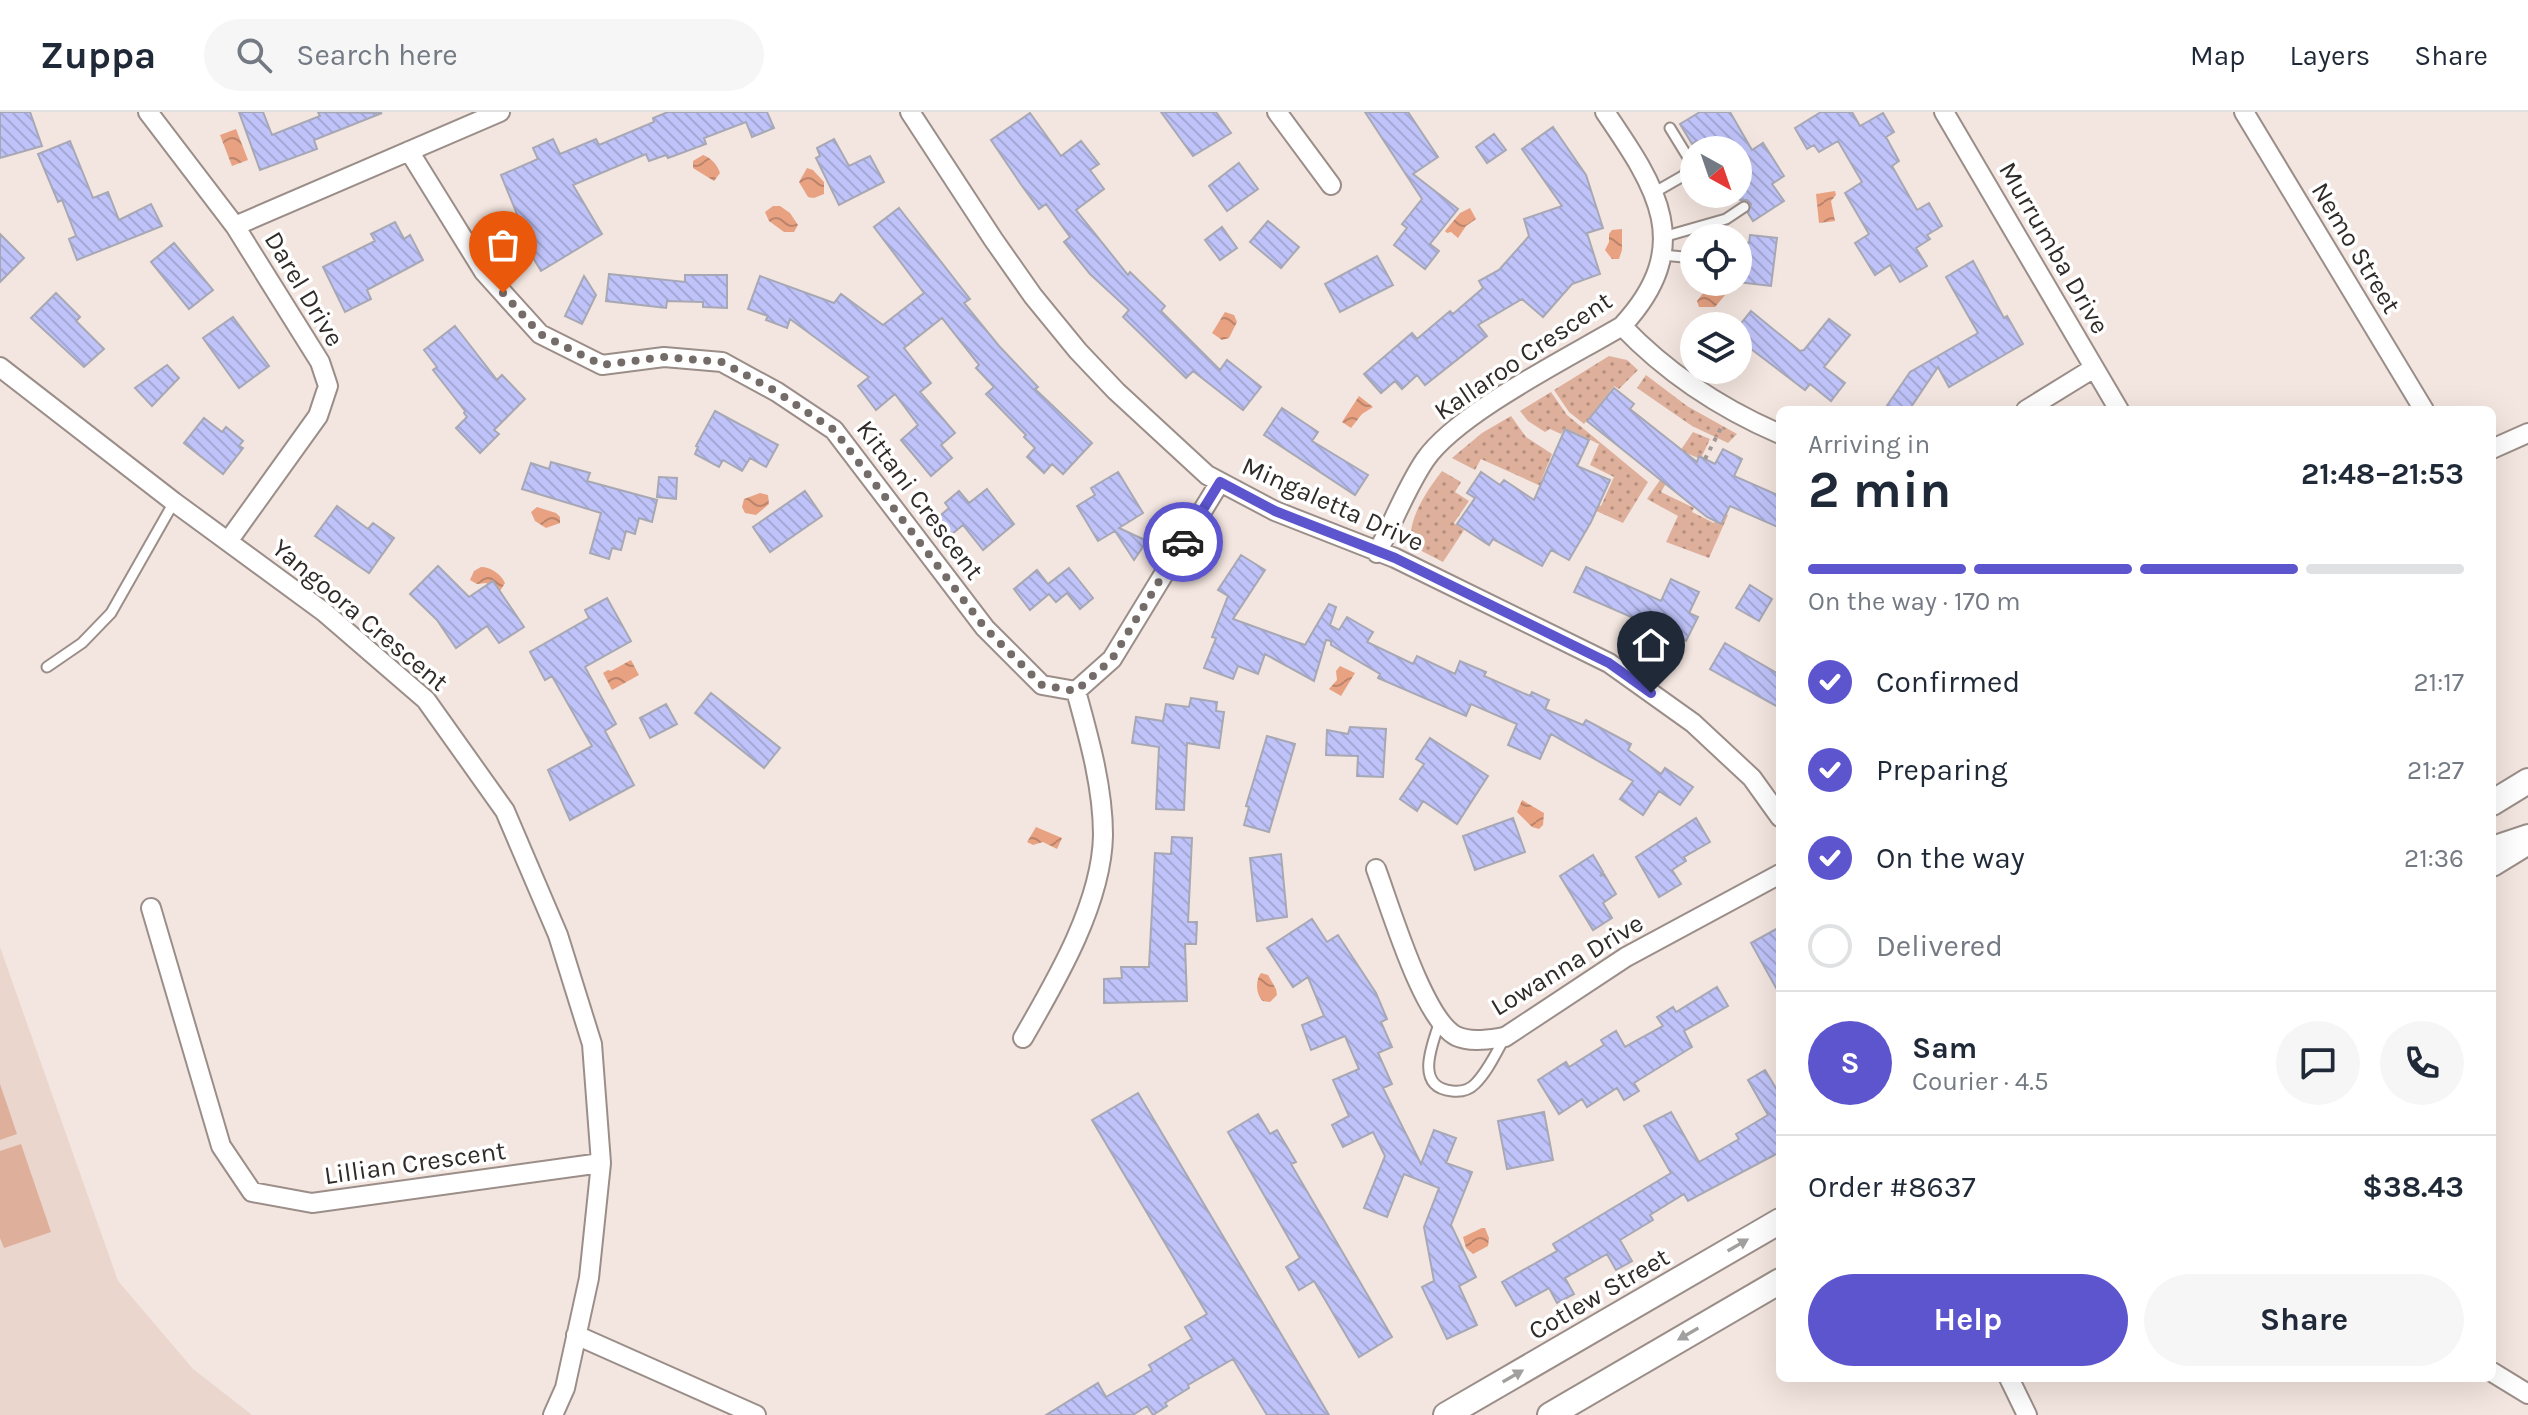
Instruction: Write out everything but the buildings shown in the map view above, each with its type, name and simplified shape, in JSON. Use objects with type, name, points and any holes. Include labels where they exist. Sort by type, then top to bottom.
[{"type":"main road","points":[[2496,801],[2528,781]]},
{"type":"main road","points":[[2496,862],[2528,842]]},
{"type":"main road","name":"Cotlew Street","points":[[1446,1415],[1776,1223]]},
{"type":"main road","points":[[1550,1415],[1776,1283]]},
{"type":"street","name":"Darel Drive","points":[[148,112],[235,226],[320,362],[328,386],[318,416],[229,540]]},
{"type":"street","points":[[235,226],[500,112]]},
{"type":"street","name":"Mingaletta Drive","points":[[910,112],[1001,250],[1078,351],[1116,391],[1207,475],[1275,511],[1395,558],[1609,663],[1693,723],[1752,778],[1776,811]]},
{"type":"street","points":[[1277,112],[1331,185]]},
{"type":"street","name":"Kallaroo Crescent","points":[[1377,553],[1425,460],[1442,440],[1504,396],[1622,326],[1636,312],[1654,284],[1663,246],[1655,192],[1605,112]]},
{"type":"street","name":"Murrumba Drive","points":[[1944,112],[2117,406]]},
{"type":"street","name":"Nemo Street","points":[[2244,112],[2422,406]]},
{"type":"street","name":"Kittani Crescent","points":[[409,151],[484,272],[540,334],[602,365],[664,357],[722,362],[800,407],[834,430],[985,628],[1042,685],[1076,691]]},
{"type":"street","points":[[1622,326],[1641,346],[1686,381],[1730,409],[1776,432]]},
{"type":"street","name":"Yangoora Crescent","points":[[0,367],[174,502],[324,612],[426,700],[505,811],[558,935],[592,1044],[601,1163],[589,1278],[565,1388],[553,1415]]},
{"type":"street","points":[[2032,406],[2094,368]]},
{"type":"street","points":[[2496,447],[2528,433]]},
{"type":"street","points":[[1023,1038],[1058,978],[1088,909],[1103,837],[1098,785],[1076,691],[1112,659],[1220,482]]},
{"type":"street","points":[[2496,845],[2528,834]]},
{"type":"street","name":"Lowanna Drive","points":[[1376,869],[1424,995],[1448,1030],[1458,1037],[1484,1040],[1505,1037],[1626,957],[1776,876]]},
{"type":"street","name":"Lillian Crescent","points":[[151,908],[221,1146],[252,1192],[312,1203],[601,1163]]},
{"type":"street","points":[[576,1335],[756,1415]]},
{"type":"street","points":[[2496,1374],[2528,1394]]},
{"type":"street","points":[[2011,1382],[2027,1415]]},
{"type":"lane","points":[[1655,192],[1683,176],[1690,168],[1689,159],[1670,128]]},
{"type":"lane","points":[[1663,246],[1726,219],[1742,208]]},
{"type":"lane","points":[[1663,246],[1680,253]]},
{"type":"lane","points":[[47,667],[82,643],[111,613],[174,502]]},
{"type":"lane","points":[[1440,1019],[1427,1070],[1432,1083],[1442,1090],[1459,1092],[1473,1087],[1505,1037]]},
{"type":"path","points":[[1705,459],[1730,409]]},
{"type":"shaded area","points":[[1609,356],[1627,360],[1638,370],[1619,389],[1614,386],[1584,424],[1569,412],[1554,390]]},
{"type":"shaded area","points":[[1646,375],[1687,406],[1737,434],[1728,443],[1692,426],[1637,388]]},
{"type":"shaded area","points":[[1551,392],[1567,415],[1648,482],[1623,523],[1481,459],[1475,470],[1452,458],[1482,433],[1511,416],[1526,437],[1552,454],[1541,481],[1601,506],[1614,477],[1590,465],[1599,444],[1565,428],[1561,434],[1550,429],[1545,432],[1528,421],[1520,411]]},
{"type":"shaded area","points":[[1693,432],[1710,439],[1702,456],[1698,458],[1684,452],[1661,492],[1694,508],[1692,512],[1714,523],[1721,512],[1728,515],[1709,558],[1666,542],[1678,516],[1647,499]]},
{"type":"shaded area","points":[[1442,471],[1461,482],[1455,492],[1469,501],[1454,523],[1464,530],[1443,562],[1412,546],[1411,537],[1419,506]]},
{"type":"shaded area","points":[[0,947],[118,1281],[193,1369],[252,1415],[0,1415]]},
{"type":"shaded area","points":[[0,1084],[17,1134],[0,1140]]},
{"type":"shaded area","points":[[21,1144],[51,1232],[4,1248],[0,1238],[0,1151]]},
{"type":"water","points":[[236,129],[248,160],[232,166],[220,135]]},
{"type":"water","points":[[703,155],[719,170],[714,181],[693,168],[693,161]]},
{"type":"water","points":[[807,168],[824,182],[824,194],[808,197],[799,182]]},
{"type":"water","points":[[1835,191],[1836,195],[1831,201],[1835,221],[1819,223],[1816,194]]},
{"type":"water","points":[[773,206],[780,206],[790,213],[798,225],[794,232],[784,232],[769,221],[765,212]]},
{"type":"water","points":[[1470,208],[1476,219],[1466,226],[1458,238],[1445,231],[1460,213]]},
{"type":"water","points":[[1622,229],[1619,259],[1612,259],[1605,250],[1609,234],[1612,230]]},
{"type":"water","points":[[1701,296],[1724,296],[1715,307],[1699,307],[1697,301]]},
{"type":"water","points":[[1225,312],[1234,315],[1237,322],[1229,338],[1222,340],[1212,333]]},
{"type":"water","points":[[1359,396],[1373,407],[1362,414],[1351,428],[1342,422]]},
{"type":"water","points":[[760,493],[768,495],[769,504],[756,515],[745,513],[742,507],[744,499]]},
{"type":"water","points":[[537,507],[556,513],[560,523],[546,528],[535,521],[531,512]]},
{"type":"water","points":[[481,567],[501,577],[505,583],[500,591],[486,583],[477,584],[470,580],[474,571]]},
{"type":"water","points":[[631,660],[639,675],[612,690],[603,673]]},
{"type":"water","points":[[1340,666],[1355,673],[1341,696],[1329,689],[1337,680],[1336,671]]},
{"type":"water","points":[[1522,800],[1544,813],[1543,825],[1539,829],[1532,827],[1517,812]]},
{"type":"water","points":[[1036,827],[1062,838],[1057,849],[1043,842],[1033,845],[1027,842]]},
{"type":"water","points":[[1261,973],[1268,975],[1276,989],[1277,995],[1270,1002],[1263,1001],[1258,992]]},
{"type":"water","points":[[1485,1228],[1489,1238],[1488,1246],[1473,1254],[1466,1248],[1463,1237]]},
{"type":"way so far","points":[[503,293],[540,334],[602,365],[664,357],[722,362],[777,392],[834,430],[985,628],[1042,685],[1076,691],[1112,659],[1183,542]]},
{"type":"route","points":[[1183,542],[1220,482],[1275,511],[1395,558],[1609,663],[1651,693]]}]
